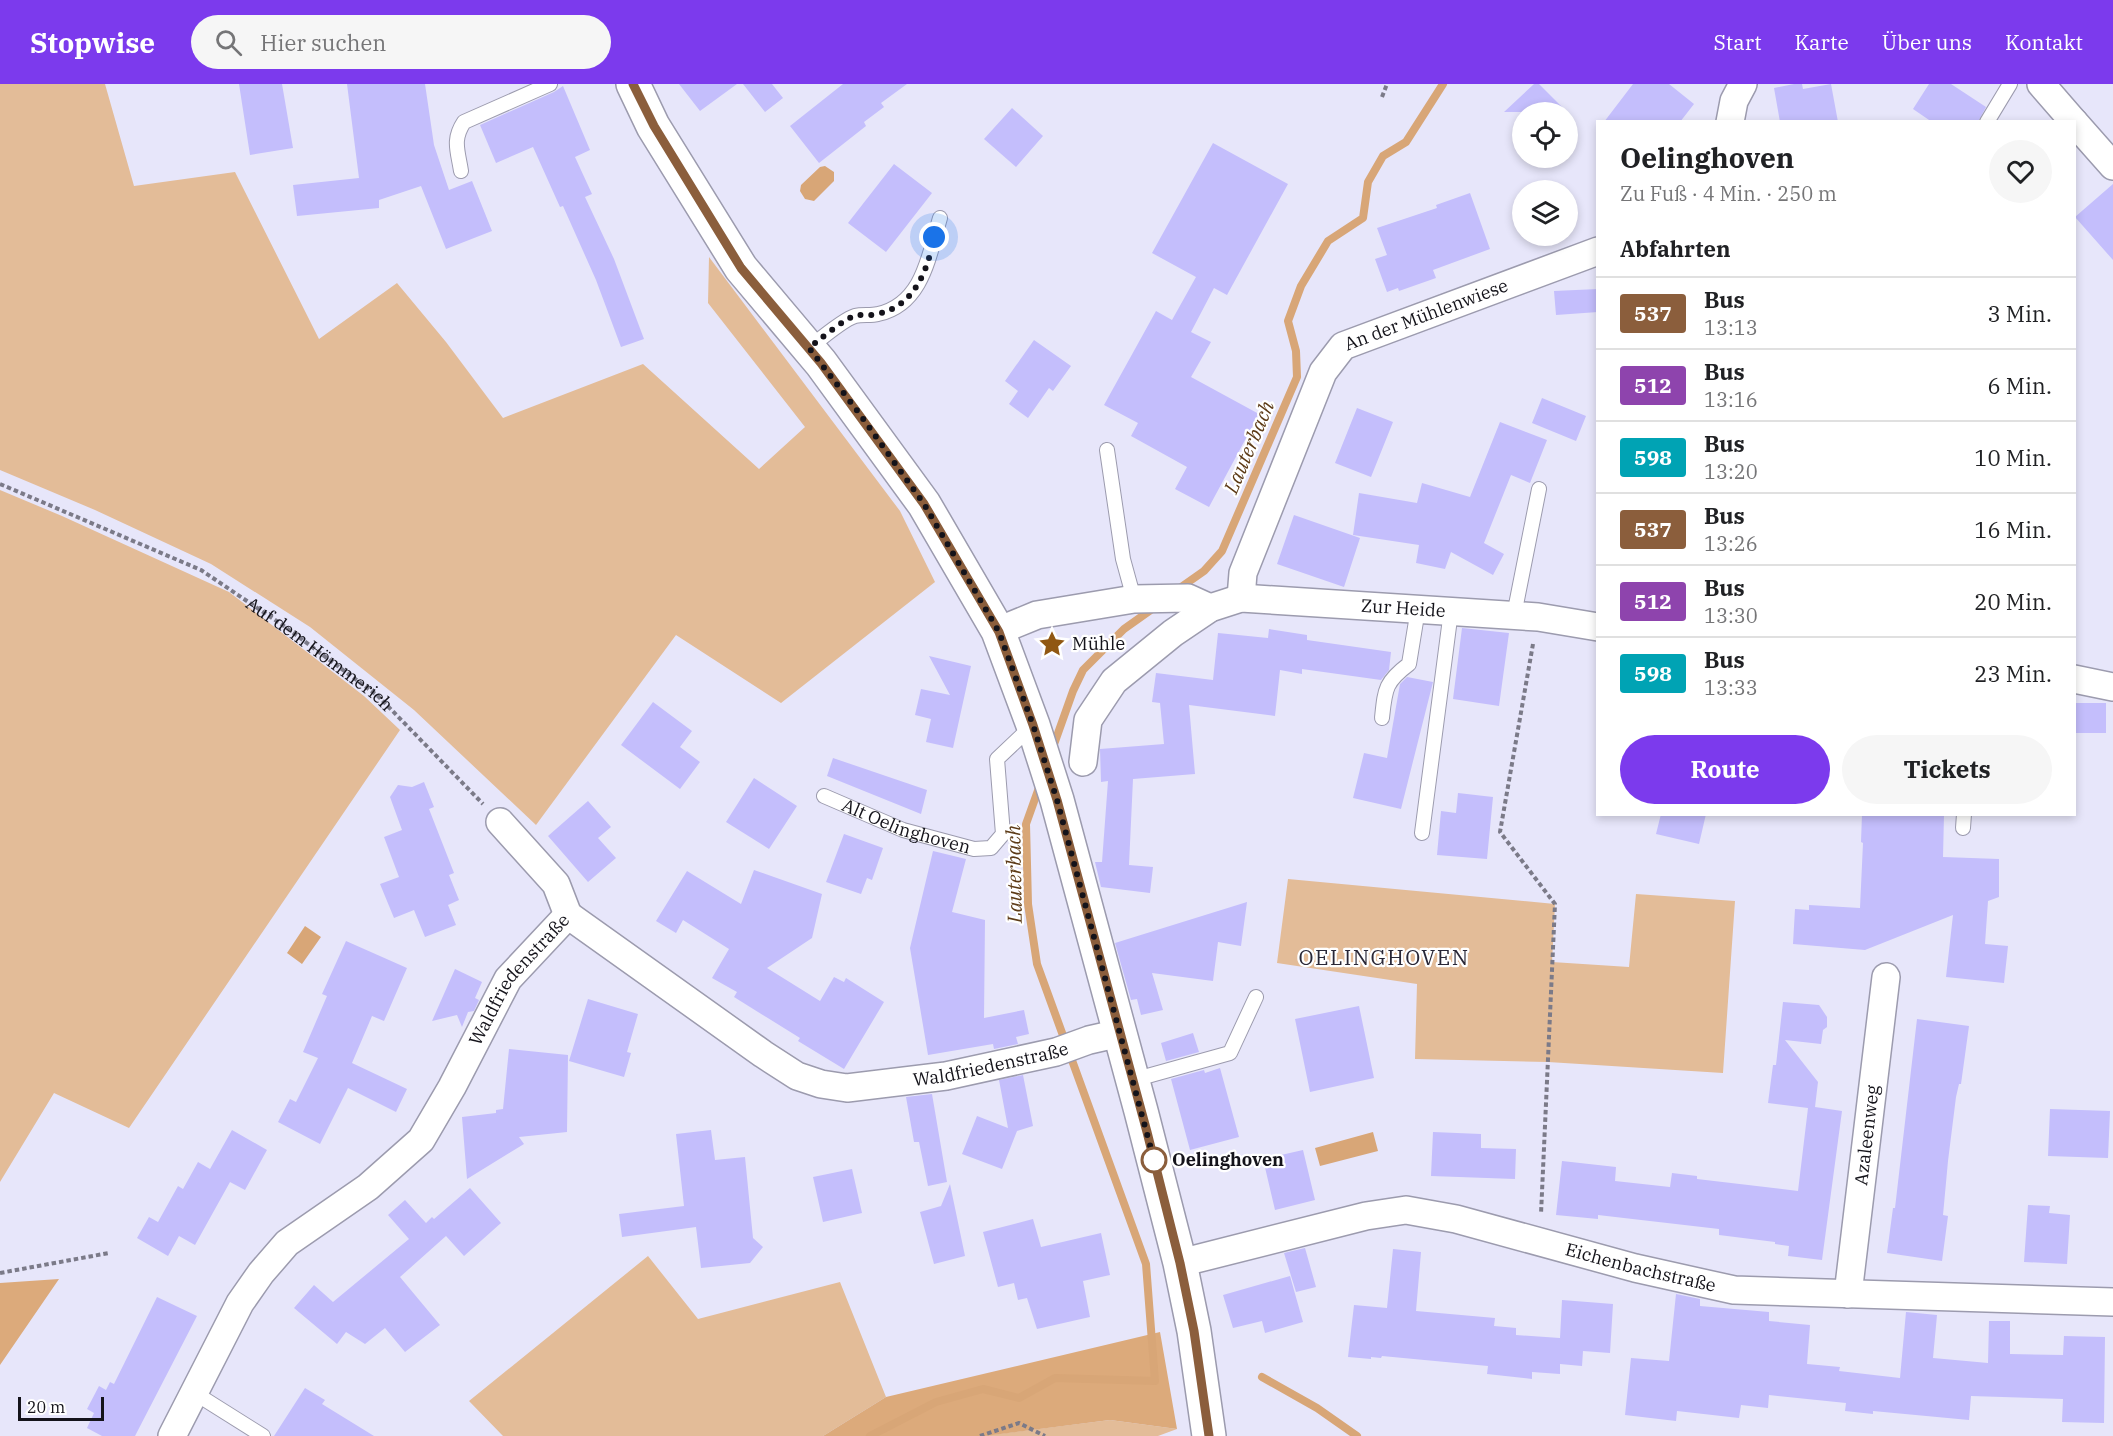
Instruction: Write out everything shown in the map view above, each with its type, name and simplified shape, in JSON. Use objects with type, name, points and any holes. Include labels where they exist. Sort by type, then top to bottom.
[{"type":"main road","points":[[633,84],[654,126],[741,268],[809,348],[924,504],[999,632],[1057,800],[1105,1036],[1132,1080],[1180,1263],[1194,1331],[1209,1436]]},
{"type":"street","points":[[1730,120],[1734,101],[1743,84]]},
{"type":"street","points":[[2041,84],[2072,120]]},
{"type":"street","points":[[2076,124],[2113,166]]},
{"type":"street","name":"An der Mühlenwiese","points":[[1240,598],[1243,573],[1323,372],[1343,346],[1596,252]]},
{"type":"street","name":"Zur Heide","points":[[999,632],[1037,615],[1134,599],[1199,603],[1240,598],[1526,616],[1596,627]]},
{"type":"street","name":"Zur Heide","points":[[1083,762],[1088,720],[1113,681],[1173,633],[1199,603]]},
{"type":"street","points":[[2076,679],[2113,687]]},
{"type":"street","points":[[500,822],[556,884],[568,915]]},
{"type":"street","name":"Waldfriedenstraße","points":[[172,1436],[240,1303],[261,1273],[287,1243],[368,1187],[421,1140],[452,1087],[508,979],[568,915],[772,1060],[796,1076],[820,1084],[848,1088],[946,1076],[1056,1052],[1105,1036]]},
{"type":"street","name":"Azaleenweg","points":[[1848,1294],[1886,977]]},
{"type":"street","name":"Eichenbachstraße","points":[[1180,1263],[1366,1216],[1406,1210],[1456,1219],[1635,1268],[1734,1290],[2113,1302]]},
{"type":"lane","points":[[461,171],[456,141],[464,122],[550,84]]},
{"type":"lane","points":[[1988,120],[2010,84]]},
{"type":"lane","points":[[809,348],[853,316],[878,314],[894,308],[910,296],[926,268],[940,218]]},
{"type":"lane","points":[[1107,450],[1123,559],[1134,599]]},
{"type":"lane","points":[[1526,616],[1539,489]]},
{"type":"lane","points":[[1382,718],[1385,693],[1391,677],[1409,664],[1418,609]]},
{"type":"lane","points":[[1422,833],[1451,611]]},
{"type":"lane","name":"Alt Oelinghoven","points":[[824,796],[903,830],[974,849],[991,848],[1003,834],[997,759],[1033,725]]},
{"type":"lane","points":[[1132,1080],[1230,1053],[1256,997]]},
{"type":"lane","points":[[193,1392],[263,1436]]},
{"type":"path","points":[[1382,97],[1387,84]]},
{"type":"path","name":"Auf dem Hömmerich","points":[[0,484],[201,570],[284,626],[378,696],[500,822]]},
{"type":"path","points":[[1526,616],[1500,832],[1555,904],[1540,1242]]},
{"type":"path","points":[[0,1273],[109,1253]]},
{"type":"path","points":[[980,1436],[1019,1423],[1045,1436]]},
{"type":"shaded area","points":[[0,84],[105,84],[134,186],[235,172],[319,339],[397,283],[446,342],[503,418],[643,364],[759,469],[805,427],[708,303],[709,257],[900,511],[935,582],[781,703],[676,635],[536,825],[414,710],[310,627],[211,564],[95,510],[0,470]]},
{"type":"shaded area","points":[[825,166],[834,172],[834,181],[814,201],[805,199],[800,191],[801,185],[820,167]]},
{"type":"shaded area","points":[[0,490],[229,592],[364,696],[400,730],[129,1128],[54,1093],[0,1182]]},
{"type":"shaded area","points":[[1288,879],[1555,904],[1552,962],[1629,967],[1636,894],[1735,901],[1723,1073],[1548,1062],[1415,1059],[1417,984],[1277,963]]},
{"type":"shaded area","points":[[305,926],[321,937],[302,964],[287,953]]},
{"type":"shaded area","points":[[1373,1132],[1378,1151],[1320,1166],[1315,1148]]},
{"type":"shaded area","points":[[648,1256],[698,1319],[840,1282],[886,1397],[823,1436],[503,1436],[469,1401]]},
{"type":"shaded area","points":[[59,1279],[0,1365],[0,1283]]},
{"type":"shaded area","points":[[1160,1332],[1177,1429],[1110,1420],[985,1436],[823,1436],[886,1397]]},
{"type":"shaded area","points":[[1110,1420],[1177,1429],[1158,1436],[982,1436]]},
{"type":"building","points":[[239,84],[282,84],[293,148],[250,155]]},
{"type":"building","points":[[347,84],[425,84],[434,145],[449,190],[472,181],[492,231],[446,249],[421,186],[379,200],[379,208],[297,216],[293,185],[359,178]]},
{"type":"building","points":[[679,84],[737,84],[700,111]]},
{"type":"building","points":[[743,84],[772,84],[783,98],[765,112]]},
{"type":"building","points":[[843,84],[907,84],[881,103],[884,107],[864,122],[866,126],[819,163],[790,126]]},
{"type":"building","points":[[1534,84],[1539,84],[1557,102],[1515,102]]},
{"type":"building","points":[[1633,84],[1669,84],[1694,104],[1682,120],[1606,120]]},
{"type":"building","points":[[1802,84],[1803,89],[1831,84],[1838,120],[1780,120],[1774,88]]},
{"type":"building","points":[[1929,84],[1951,84],[1986,107],[1979,120],[1929,120],[1913,109]]},
{"type":"building","points":[[563,86],[590,150],[575,157],[592,194],[585,197],[614,259],[644,339],[621,347],[596,280],[563,206],[560,207],[533,147],[496,163],[480,125]]},
{"type":"building","points":[[1512,105],[1512,112],[1504,112]]},
{"type":"building","points":[[1012,108],[1043,136],[1016,167],[984,139]]},
{"type":"building","points":[[1213,143],[1288,184],[1227,295],[1214,288],[1191,332],[1211,342],[1191,377],[1259,414],[1209,507],[1175,489],[1187,467],[1131,436],[1138,423],[1104,405],[1156,311],[1172,320],[1196,277],[1152,253]]},
{"type":"building","points":[[894,164],[932,193],[886,252],[848,223]]},
{"type":"building","points":[[2113,184],[2113,260],[2076,218]]},
{"type":"building","points":[[1470,193],[1490,249],[1433,270],[1436,278],[1399,291],[1398,288],[1387,292],[1375,259],[1387,255],[1377,228],[1437,208],[1436,205]]},
{"type":"building","points":[[1596,289],[1596,312],[1556,315],[1554,291]]},
{"type":"building","points":[[1034,340],[1071,366],[1053,391],[1049,388],[1028,418],[1009,404],[1018,391],[1005,381]]},
{"type":"building","points":[[1542,398],[1586,416],[1576,441],[1532,423]]},
{"type":"building","points":[[1357,408],[1393,422],[1371,477],[1335,463]]},
{"type":"building","points":[[1500,422],[1547,440],[1530,483],[1511,475],[1484,543],[1504,554],[1493,575],[1451,552],[1445,569],[1416,563],[1419,545],[1353,535],[1359,493],[1417,503],[1422,483],[1470,497]]},
{"type":"building","points":[[1294,515],[1360,538],[1344,587],[1277,564]]},
{"type":"building","points":[[1462,628],[1509,633],[1499,706],[1453,699]]},
{"type":"building","points":[[1269,629],[1307,635],[1307,640],[1391,652],[1389,670],[1381,680],[1302,669],[1302,674],[1280,670],[1275,716],[1189,705],[1195,774],[1133,779],[1129,865],[1153,867],[1150,893],[1101,887],[1095,862],[1102,862],[1108,781],[1101,782],[1100,749],[1164,744],[1160,703],[1152,702],[1156,673],[1213,680],[1218,633],[1268,638]]},
{"type":"building","points":[[929,656],[971,666],[953,748],[926,742],[931,719],[915,715],[921,689],[950,695]]},
{"type":"building","points":[[1407,677],[1433,682],[1401,809],[1353,798],[1364,753],[1387,758],[1400,684]]},
{"type":"building","points":[[653,702],[692,731],[680,747],[700,762],[680,789],[621,745]]},
{"type":"building","points":[[2076,703],[2106,703],[2106,733],[2076,733]]},
{"type":"building","points":[[833,758],[927,790],[921,814],[827,776]]},
{"type":"building","points":[[754,778],[797,806],[769,849],[726,822]]},
{"type":"building","points":[[424,782],[434,807],[429,809],[454,873],[449,875],[459,900],[448,905],[456,925],[425,937],[414,910],[394,918],[380,884],[399,877],[384,837],[402,830],[390,797],[398,785],[412,787]]},
{"type":"building","points":[[1458,793],[1493,797],[1487,859],[1437,855],[1441,811],[1456,813]]},
{"type":"building","points":[[588,801],[611,827],[598,838],[616,858],[588,882],[548,836]]},
{"type":"building","points":[[1660,816],[1706,816],[1699,844],[1656,834]]},
{"type":"building","points":[[1862,816],[1944,816],[1943,857],[1999,859],[1999,897],[1988,901],[1985,944],[2008,946],[2004,983],[1946,977],[1953,915],[1865,950],[1793,944],[1795,909],[1809,910],[1809,905],[1860,908],[1863,843],[1861,842]]},
{"type":"building","points":[[844,834],[883,848],[872,880],[867,878],[861,894],[826,882]]},
{"type":"building","points":[[933,851],[966,859],[952,912],[985,920],[984,1018],[1024,1010],[1029,1034],[1016,1037],[1018,1044],[994,1049],[993,1044],[928,1055],[910,948]]},
{"type":"building","points":[[754,870],[822,894],[812,938],[767,968],[820,1001],[834,977],[844,982],[846,978],[884,1002],[844,1069],[798,1041],[800,1038],[734,997],[737,992],[712,978],[729,949],[683,920],[676,933],[656,921],[687,871],[741,904]]},
{"type":"building","points":[[1247,902],[1241,946],[1218,942],[1213,981],[1152,973],[1163,1010],[1141,1015],[1137,999],[1131,1000],[1115,943]]},
{"type":"building","points":[[346,941],[407,968],[384,1021],[372,1016],[352,1063],[407,1089],[396,1112],[348,1088],[320,1144],[278,1122],[290,1099],[296,1102],[318,1058],[303,1052],[327,996],[322,994]]},
{"type":"building","points":[[455,969],[482,982],[475,998],[479,1000],[474,1011],[468,1012],[462,1027],[457,1015],[432,1021]]},
{"type":"building","points":[[588,999],[638,1014],[627,1052],[631,1053],[624,1077],[569,1061]]},
{"type":"building","points":[[1783,1002],[1819,1005],[1827,1017],[1827,1027],[1823,1030],[1821,1044],[1785,1040],[1818,1082],[1815,1107],[1842,1111],[1822,1260],[1788,1256],[1789,1246],[1719,1235],[1719,1229],[1598,1215],[1598,1219],[1556,1215],[1562,1161],[1616,1167],[1615,1181],[1670,1187],[1672,1173],[1697,1176],[1697,1179],[1798,1191],[1808,1108],[1768,1103],[1773,1065],[1776,1065]]},
{"type":"building","points":[[1359,1006],[1374,1078],[1310,1092],[1295,1019]]},
{"type":"building","points":[[1917,1019],[1969,1026],[1961,1084],[1959,1084],[1956,1097],[1948,1161],[1943,1215],[1948,1216],[1942,1261],[1887,1253],[1893,1208],[1895,1208]]},
{"type":"building","points":[[1193,1033],[1199,1052],[1166,1061],[1161,1043]]},
{"type":"building","points":[[509,1049],[568,1055],[567,1132],[519,1137],[524,1144],[467,1179],[462,1117],[496,1113],[496,1110],[503,1109]]},
{"type":"building","points":[[1220,1068],[1239,1137],[1190,1150],[1171,1079]]},
{"type":"building","points":[[1023,1075],[1033,1126],[1017,1131],[1002,1169],[962,1154],[977,1116],[1008,1128],[999,1080]]},
{"type":"building","points":[[932,1094],[947,1182],[928,1186],[919,1142],[914,1142],[906,1097]]},
{"type":"building","points":[[2050,1109],[2110,1111],[2108,1158],[2048,1156]]},
{"type":"building","points":[[232,1130],[267,1150],[245,1190],[230,1182],[195,1245],[179,1236],[168,1256],[137,1238],[149,1217],[158,1222],[178,1186],[183,1189],[198,1162],[210,1169]]},
{"type":"building","points":[[711,1130],[715,1160],[745,1157],[753,1238],[763,1247],[750,1263],[701,1268],[696,1227],[622,1237],[619,1214],[684,1206],[676,1134]]},
{"type":"building","points":[[1433,1132],[1481,1134],[1481,1148],[1516,1149],[1515,1179],[1431,1176]]},
{"type":"building","points":[[1303,1150],[1315,1200],[1275,1210],[1263,1159]]},
{"type":"building","points":[[852,1169],[862,1213],[823,1222],[813,1177]]},
{"type":"building","points":[[950,1184],[965,1256],[934,1264],[920,1212],[941,1206]]},
{"type":"building","points":[[470,1188],[501,1223],[464,1256],[446,1236],[400,1277],[440,1325],[405,1352],[385,1328],[365,1344],[346,1332],[337,1344],[294,1308],[314,1285],[333,1302],[409,1239],[388,1215],[405,1200],[426,1223],[432,1217],[434,1219]]},
{"type":"building","points":[[2028,1205],[2050,1206],[2049,1213],[2070,1215],[2067,1264],[2024,1262]]},
{"type":"building","points":[[1033,1219],[1041,1247],[1101,1233],[1110,1275],[1083,1281],[1090,1317],[1037,1329],[1027,1298],[1018,1300],[1014,1283],[998,1287],[983,1232]]},
{"type":"building","points":[[1305,1248],[1316,1287],[1296,1292],[1284,1253]]},
{"type":"building","points":[[1393,1249],[1421,1252],[1416,1311],[1495,1318],[1494,1326],[1516,1328],[1516,1335],[1560,1338],[1562,1300],[1613,1304],[1610,1353],[1583,1351],[1582,1366],[1560,1364],[1560,1374],[1532,1372],[1532,1379],[1487,1374],[1488,1366],[1382,1356],[1381,1358],[1371,1357],[1371,1359],[1348,1357],[1354,1305],[1387,1308]]},
{"type":"building","points":[[1290,1276],[1303,1322],[1265,1333],[1262,1321],[1233,1328],[1223,1295]]},
{"type":"building","points":[[1676,1294],[1700,1299],[1700,1306],[1769,1312],[1769,1321],[1810,1325],[1807,1364],[1840,1367],[1839,1371],[1900,1378],[1906,1312],[1937,1315],[1933,1358],[1988,1363],[1989,1321],[2010,1321],[2010,1354],[2063,1355],[2064,1336],[2105,1337],[2104,1423],[2062,1422],[2063,1399],[1971,1396],[1969,1420],[1873,1411],[1873,1414],[1845,1411],[1846,1403],[1769,1395],[1768,1408],[1741,1405],[1739,1418],[1677,1411],[1676,1421],[1625,1415],[1631,1358],[1669,1361]]},
{"type":"building","points":[[157,1297],[197,1316],[135,1436],[102,1436],[87,1428],[94,1413],[87,1409],[99,1386],[106,1390],[110,1382],[114,1384]]},
{"type":"building","points":[[305,1388],[325,1400],[322,1404],[374,1436],[274,1436]]},
{"type":"waterway","name":"Lauterbach","points":[[1177,590],[1204,571],[1222,551],[1297,377],[1296,351],[1288,321],[1301,286],[1328,241],[1363,218],[1368,182],[1383,156],[1406,142],[1443,84]]},
{"type":"waterway","name":"Lauterbach","points":[[1052,750],[1083,670],[1124,629],[1155,607]]},
{"type":"waterway","name":"Lauterbach","points":[[870,1436],[936,1402],[983,1389],[1019,1398],[1055,1378],[1155,1381],[1146,1264],[1037,964],[1028,904],[1026,824],[1041,782]]},
{"type":"waterway","points":[[1262,1377],[1317,1408],[1357,1436]]},
{"type":"bus line","name":"537","points":[[633,84],[654,126],[741,268],[821,363],[924,504],[999,632],[1057,800],[1147,1132],[1180,1263],[1194,1331],[1209,1436]]},
{"type":"place","name":"Mühle","points":[[1052,644]]},
{"type":"place","name":"Oelinghoven","points":[[1154,1160]]},
{"type":"district","name":"OELINGHOVEN","points":[[1384,958]]},
{"type":"route","points":[[934,237],[926,268],[910,296],[894,308],[878,314],[853,316],[809,348],[924,504],[999,632],[1057,800],[1154,1160]]}]
